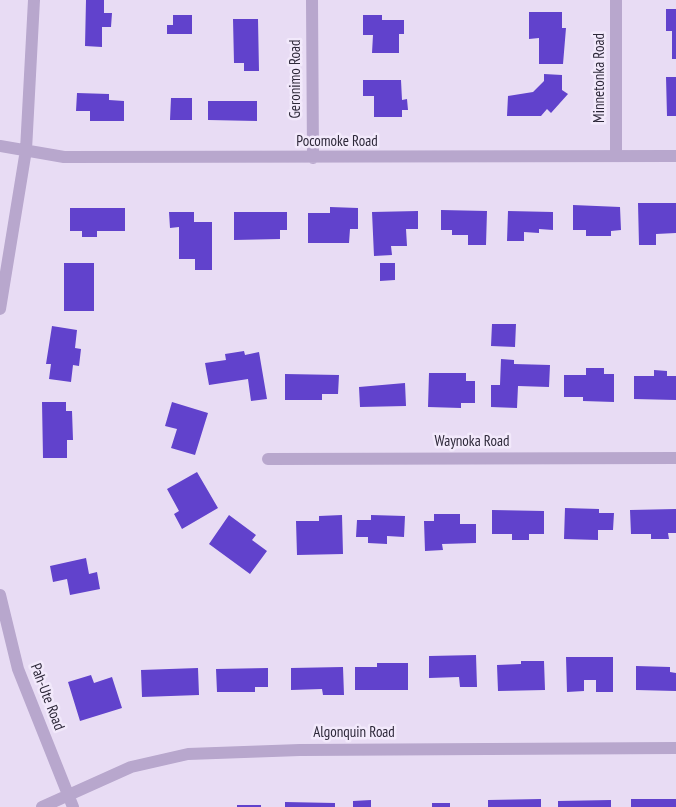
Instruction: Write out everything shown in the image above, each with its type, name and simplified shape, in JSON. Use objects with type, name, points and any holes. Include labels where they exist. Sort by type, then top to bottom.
[{"type":"street","points":[[0,309],[26,150],[34,0]]},
{"type":"street","name":"Geronimo Road","points":[[312,0],[313,158]]},
{"type":"street","name":"Minnetonka Road","points":[[616,0],[616,156]]},
{"type":"street","name":"Pocomoke Road","points":[[0,146],[64,157],[676,156]]},
{"type":"street","name":"Waynoka Road","points":[[268,459],[676,458]]},
{"type":"street","name":"Pah-Ute Road","points":[[0,595],[18,669],[73,807]]},
{"type":"street","name":"Algonquin Road","points":[[42,807],[131,767],[188,754],[300,750],[676,748]]},
{"type":"building","points":[[86,0],[104,0],[104,13],[112,13],[111,27],[102,27],[102,47],[85,46]]},
{"type":"building","points":[[666,9],[676,9],[676,59],[672,59],[672,31],[666,31]]},
{"type":"building","points":[[529,12],[562,12],[562,28],[566,28],[563,64],[539,64],[539,38],[529,39]]},
{"type":"building","points":[[173,15],[192,15],[192,34],[167,34],[167,25],[173,25]]},
{"type":"building","points":[[363,15],[382,15],[382,20],[404,20],[404,34],[399,34],[399,53],[372,53],[373,35],[363,35]]},
{"type":"building","points":[[233,19],[258,19],[259,71],[244,71],[244,63],[234,63]]},
{"type":"building","points":[[544,74],[562,75],[562,90],[568,94],[551,113],[547,109],[541,116],[507,116],[508,96],[533,92],[544,81]]},
{"type":"building","points":[[666,77],[676,77],[676,116],[667,116]]},
{"type":"building","points":[[363,80],[401,80],[402,100],[407,99],[408,110],[402,110],[402,117],[374,117],[374,96],[363,96]]},
{"type":"building","points":[[77,93],[109,94],[109,100],[124,101],[124,121],[90,121],[90,111],[76,111]]},
{"type":"building","points":[[171,98],[192,98],[192,120],[170,120]]},
{"type":"building","points":[[208,101],[257,101],[257,121],[208,120]]},
{"type":"building","points":[[638,203],[676,203],[676,233],[656,234],[656,245],[639,245]]},
{"type":"building","points":[[573,205],[620,207],[621,230],[611,231],[611,236],[586,236],[586,230],[573,230]]},
{"type":"building","points":[[330,207],[358,208],[358,229],[350,229],[349,243],[308,243],[308,213],[330,213]]},
{"type":"building","points":[[70,208],[125,208],[125,231],[97,231],[97,237],[82,237],[82,231],[70,231]]},
{"type":"building","points":[[441,210],[487,211],[486,245],[468,245],[468,235],[452,235],[452,230],[441,230]]},
{"type":"building","points":[[418,211],[418,229],[406,229],[407,246],[391,246],[392,255],[374,256],[372,212]]},
{"type":"building","points":[[508,211],[553,212],[553,230],[539,229],[539,233],[524,232],[524,241],[507,241]]},
{"type":"building","points":[[169,212],[194,212],[194,222],[212,222],[212,270],[195,270],[195,259],[179,259],[179,227],[170,228]]},
{"type":"building","points":[[234,212],[287,212],[287,230],[280,230],[280,239],[234,240]]},
{"type":"building","points":[[64,263],[94,263],[94,311],[64,311]]},
{"type":"building","points":[[380,263],[395,263],[395,280],[380,281]]},
{"type":"building","points":[[492,324],[516,324],[515,347],[491,346]]},
{"type":"building","points":[[52,326],[77,330],[75,348],[81,349],[79,366],[73,365],[71,382],[49,379],[51,364],[46,364]]},
{"type":"building","points":[[244,351],[245,355],[259,352],[267,399],[251,401],[248,379],[209,385],[205,363],[226,360],[225,354]]},
{"type":"building","points":[[501,359],[514,360],[514,364],[550,365],[549,387],[518,386],[517,408],[491,407],[491,385],[500,385]]},
{"type":"building","points":[[586,368],[604,368],[604,374],[614,374],[614,402],[583,401],[583,397],[564,397],[564,375],[586,375]]},
{"type":"building","points":[[654,370],[667,371],[667,376],[676,376],[676,400],[634,399],[634,376],[654,376]]},
{"type":"building","points":[[429,373],[466,373],[466,381],[475,381],[475,403],[461,403],[461,408],[428,407]]},
{"type":"building","points":[[285,374],[339,375],[338,394],[322,394],[322,400],[285,400]]},
{"type":"building","points":[[405,383],[406,406],[360,407],[359,387]]},
{"type":"building","points":[[42,402],[66,402],[66,411],[72,411],[73,440],[67,440],[67,458],[43,458]]},
{"type":"building","points":[[172,402],[208,413],[195,455],[171,448],[177,429],[165,426]]},
{"type":"building","points":[[197,472],[218,508],[182,529],[174,514],[179,511],[167,489]]},
{"type":"building","points":[[565,508],[599,509],[599,513],[614,513],[613,530],[598,530],[598,540],[564,539]]},
{"type":"building","points":[[676,509],[676,533],[668,533],[669,539],[651,539],[651,534],[631,534],[630,510]]},
{"type":"building","points":[[492,510],[544,511],[544,534],[529,534],[529,540],[512,540],[512,534],[492,534]]},
{"type":"building","points":[[434,514],[460,514],[460,524],[476,524],[476,543],[442,544],[443,550],[425,551],[424,521],[434,521]]},
{"type":"building","points":[[229,515],[256,535],[252,540],[267,551],[250,574],[209,544]]},
{"type":"building","points":[[342,515],[343,554],[297,555],[296,521],[319,521],[319,516]]},
{"type":"building","points":[[371,515],[405,516],[404,537],[387,536],[387,544],[368,543],[368,537],[356,537],[357,520],[371,520]]},
{"type":"building","points":[[86,558],[89,574],[97,572],[100,589],[70,595],[67,579],[53,582],[50,566]]},
{"type":"building","points":[[476,655],[477,687],[460,687],[459,677],[429,678],[429,656]]},
{"type":"building","points":[[566,657],[613,657],[613,692],[596,692],[596,680],[584,680],[584,691],[567,692]]},
{"type":"building","points":[[521,661],[544,661],[545,690],[498,691],[497,665],[521,664]]},
{"type":"building","points":[[377,663],[408,663],[408,690],[355,690],[355,667],[377,667]]},
{"type":"building","points":[[636,666],[670,667],[670,672],[676,673],[676,691],[636,690]]},
{"type":"building","points":[[343,667],[344,695],[323,695],[322,689],[291,690],[291,668]]},
{"type":"building","points":[[198,668],[199,695],[142,697],[141,670]]},
{"type":"building","points":[[268,668],[268,687],[255,687],[255,692],[217,692],[216,669]]},
{"type":"building","points":[[91,675],[94,683],[112,677],[122,708],[80,721],[68,682]]},
{"type":"building","points":[[541,799],[541,807],[488,807],[488,800]]},
{"type":"building","points":[[631,799],[676,799],[676,807],[631,807]]},
{"type":"building","points":[[371,800],[371,807],[353,807],[353,801]]},
{"type":"building","points":[[611,800],[611,807],[558,807],[558,801]]},
{"type":"building","points":[[285,802],[335,803],[335,807],[285,807]]},
{"type":"building","points":[[432,803],[450,803],[450,807],[432,807]]},
{"type":"building","points":[[237,805],[261,805],[261,807],[237,807]]}]
